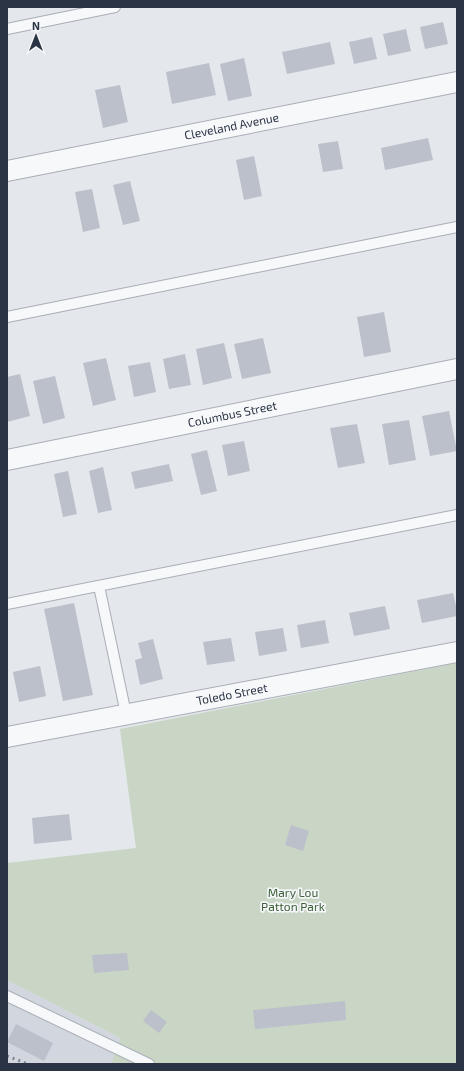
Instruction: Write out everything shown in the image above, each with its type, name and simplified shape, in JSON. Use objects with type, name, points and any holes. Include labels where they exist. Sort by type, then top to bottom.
[{"type":"street","name":"Cleveland Avenue","points":[[7,171],[457,82]]},
{"type":"street","name":"Columbus Street","points":[[7,460],[457,369]]},
{"type":"street","name":"Toledo Street","points":[[7,737],[457,652]]},
{"type":"lane","points":[[7,29],[115,7]]},
{"type":"lane","points":[[7,317],[457,227]]},
{"type":"lane","points":[[7,604],[457,515]]},
{"type":"lane","points":[[99,586],[126,714]]},
{"type":"lane","points":[[7,996],[149,1064]]},
{"type":"shaded area","points":[[7,980],[120,1038],[111,1064],[7,1064]]},
{"type":"green space","name":"Mary Lou Patton Park","points":[[457,663],[457,1064],[111,1064],[120,1038],[7,980],[7,863],[136,848],[120,729]]},
{"type":"building","points":[[443,22],[448,44],[425,49],[420,27]]},
{"type":"building","points":[[406,29],[411,51],[388,56],[383,34]]},
{"type":"building","points":[[372,37],[377,59],[354,64],[349,42]]},
{"type":"building","points":[[330,42],[335,64],[287,74],[282,52]]},
{"type":"building","points":[[244,58],[252,96],[228,101],[220,64]]},
{"type":"building","points":[[209,63],[216,95],[172,104],[166,72]]},
{"type":"building","points":[[120,85],[128,122],[103,128],[95,90]]},
{"type":"building","points":[[428,138],[433,160],[385,170],[381,148]]},
{"type":"building","points":[[338,141],[343,169],[323,172],[318,144]]},
{"type":"building","points":[[254,156],[262,196],[244,200],[236,160]]},
{"type":"building","points":[[130,181],[140,221],[123,225],[113,185]]},
{"type":"building","points":[[92,189],[100,228],[83,232],[75,192]]},
{"type":"building","points":[[384,312],[391,352],[364,357],[357,317]]},
{"type":"building","points":[[263,338],[271,373],[242,379],[234,344]]},
{"type":"building","points":[[224,343],[232,378],[203,385],[196,349]]},
{"type":"building","points":[[185,354],[191,385],[169,389],[163,359]]},
{"type":"building","points":[[106,358],[116,400],[93,406],[83,363]]},
{"type":"building","points":[[150,362],[156,392],[134,397],[128,366]]},
{"type":"building","points":[[20,374],[30,416],[7,422],[7,377]]},
{"type":"building","points":[[55,376],[65,418],[43,424],[33,381]]},
{"type":"building","points":[[449,411],[457,451],[430,456],[422,416]]},
{"type":"building","points":[[409,420],[416,460],[389,465],[382,424]]},
{"type":"building","points":[[357,424],[365,463],[338,468],[330,428]]},
{"type":"building","points":[[244,441],[250,471],[228,476],[222,445]]},
{"type":"building","points":[[207,450],[217,491],[201,495],[191,454]]},
{"type":"building","points":[[169,464],[173,481],[135,489],[131,472]]},
{"type":"building","points":[[103,467],[112,510],[98,513],[89,471]]},
{"type":"building","points":[[68,471],[77,514],[63,517],[54,474]]},
{"type":"building","points":[[453,593],[457,616],[422,623],[417,600]]},
{"type":"building","points":[[74,603],[93,695],[63,701],[44,609]]},
{"type":"building","points":[[385,606],[390,629],[354,636],[349,613]]},
{"type":"building","points":[[325,620],[329,643],[301,648],[297,625]]},
{"type":"building","points":[[283,628],[287,651],[259,656],[255,632]]},
{"type":"building","points":[[231,638],[235,661],[207,665],[203,642]]},
{"type":"building","points":[[153,639],[163,679],[140,685],[135,660],[142,658],[138,643]]},
{"type":"building","points":[[40,666],[46,696],[19,702],[13,672]]},
{"type":"building","points":[[69,814],[72,840],[34,844],[32,818]]},
{"type":"building","points":[[291,825],[309,831],[303,851],[285,845]]},
{"type":"building","points":[[127,953],[129,970],[94,973],[92,955]]},
{"type":"building","points":[[345,1001],[346,1020],[255,1029],[253,1010]]},
{"type":"building","points":[[151,1010],[167,1022],[159,1033],[143,1021]]},
{"type":"building","points":[[16,1024],[53,1043],[44,1061],[7,1042]]},
{"type":"railway","points":[[7,1056],[28,1064]]}]
